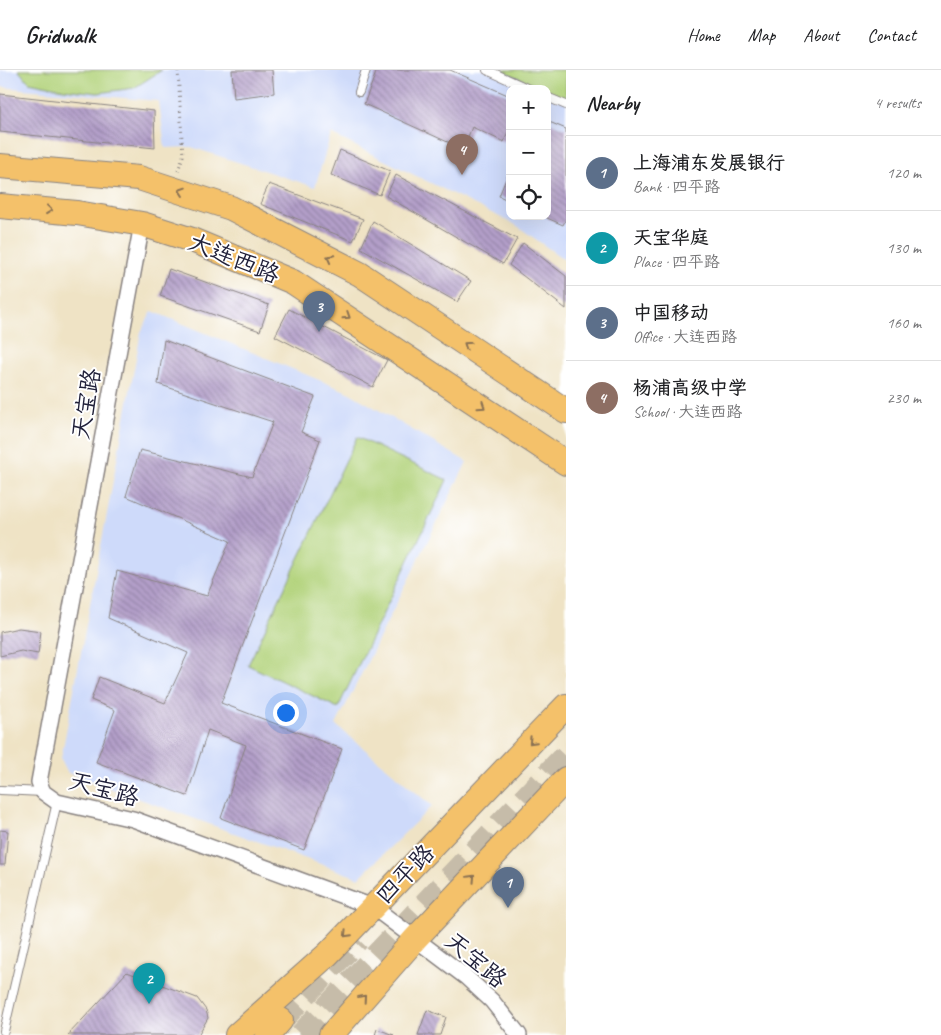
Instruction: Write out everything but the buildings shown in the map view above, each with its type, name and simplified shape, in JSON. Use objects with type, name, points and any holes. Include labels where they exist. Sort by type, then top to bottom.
[{"type":"main road","name":"大连西路","points":[[0,166],[139,178],[172,187],[231,208],[285,233],[360,274],[566,410]]},
{"type":"main road","name":"大连西路","points":[[0,206],[77,213],[142,224],[192,240],[293,282],[566,463]]},
{"type":"main road","name":"四平路","points":[[237,1035],[328,954],[566,706]]},
{"type":"main road","points":[[331,1035],[414,939],[566,779]]},
{"type":"street","name":"天宝路","points":[[142,224],[39,782],[43,792],[57,802],[133,819],[373,906],[486,995],[519,1035]]},
{"type":"lane","points":[[359,92],[366,70]]},
{"type":"lane","points":[[486,70],[519,85]]},
{"type":"lane","points":[[551,99],[566,106]]},
{"type":"lane","points":[[0,790],[43,792]]},
{"type":"lane","points":[[4,1031],[57,802]]},
{"type":"path","points":[[172,187],[182,156],[178,70]]},
{"type":"shaded area","points":[[0,70],[566,70],[566,261],[516,225],[331,134],[315,187],[191,147],[165,148],[159,101],[0,87]]},
{"type":"shaded area","points":[[152,311],[348,392],[467,462],[336,725],[432,806],[359,878],[68,773],[61,759],[141,332]]},
{"type":"green space","points":[[18,70],[162,70],[134,88],[98,93],[63,89],[29,82]]},
{"type":"green space","points":[[501,70],[566,70],[566,99],[551,92],[551,85],[535,85]]},
{"type":"green space","points":[[357,437],[447,480],[338,708],[248,665]]},
{"type":"tunnel","points":[[301,1035],[566,755]]},
{"type":"tunnel","points":[[281,1020],[358,939]]},
{"type":"place","name":"杨浦高级中学","points":[[462,175]]},
{"type":"place","name":"中国移动","points":[[319,332]]},
{"type":"place","name":"上海浦东发展银行","points":[[508,908]]},
{"type":"place","name":"天宝华庭","points":[[149,1004]]}]
